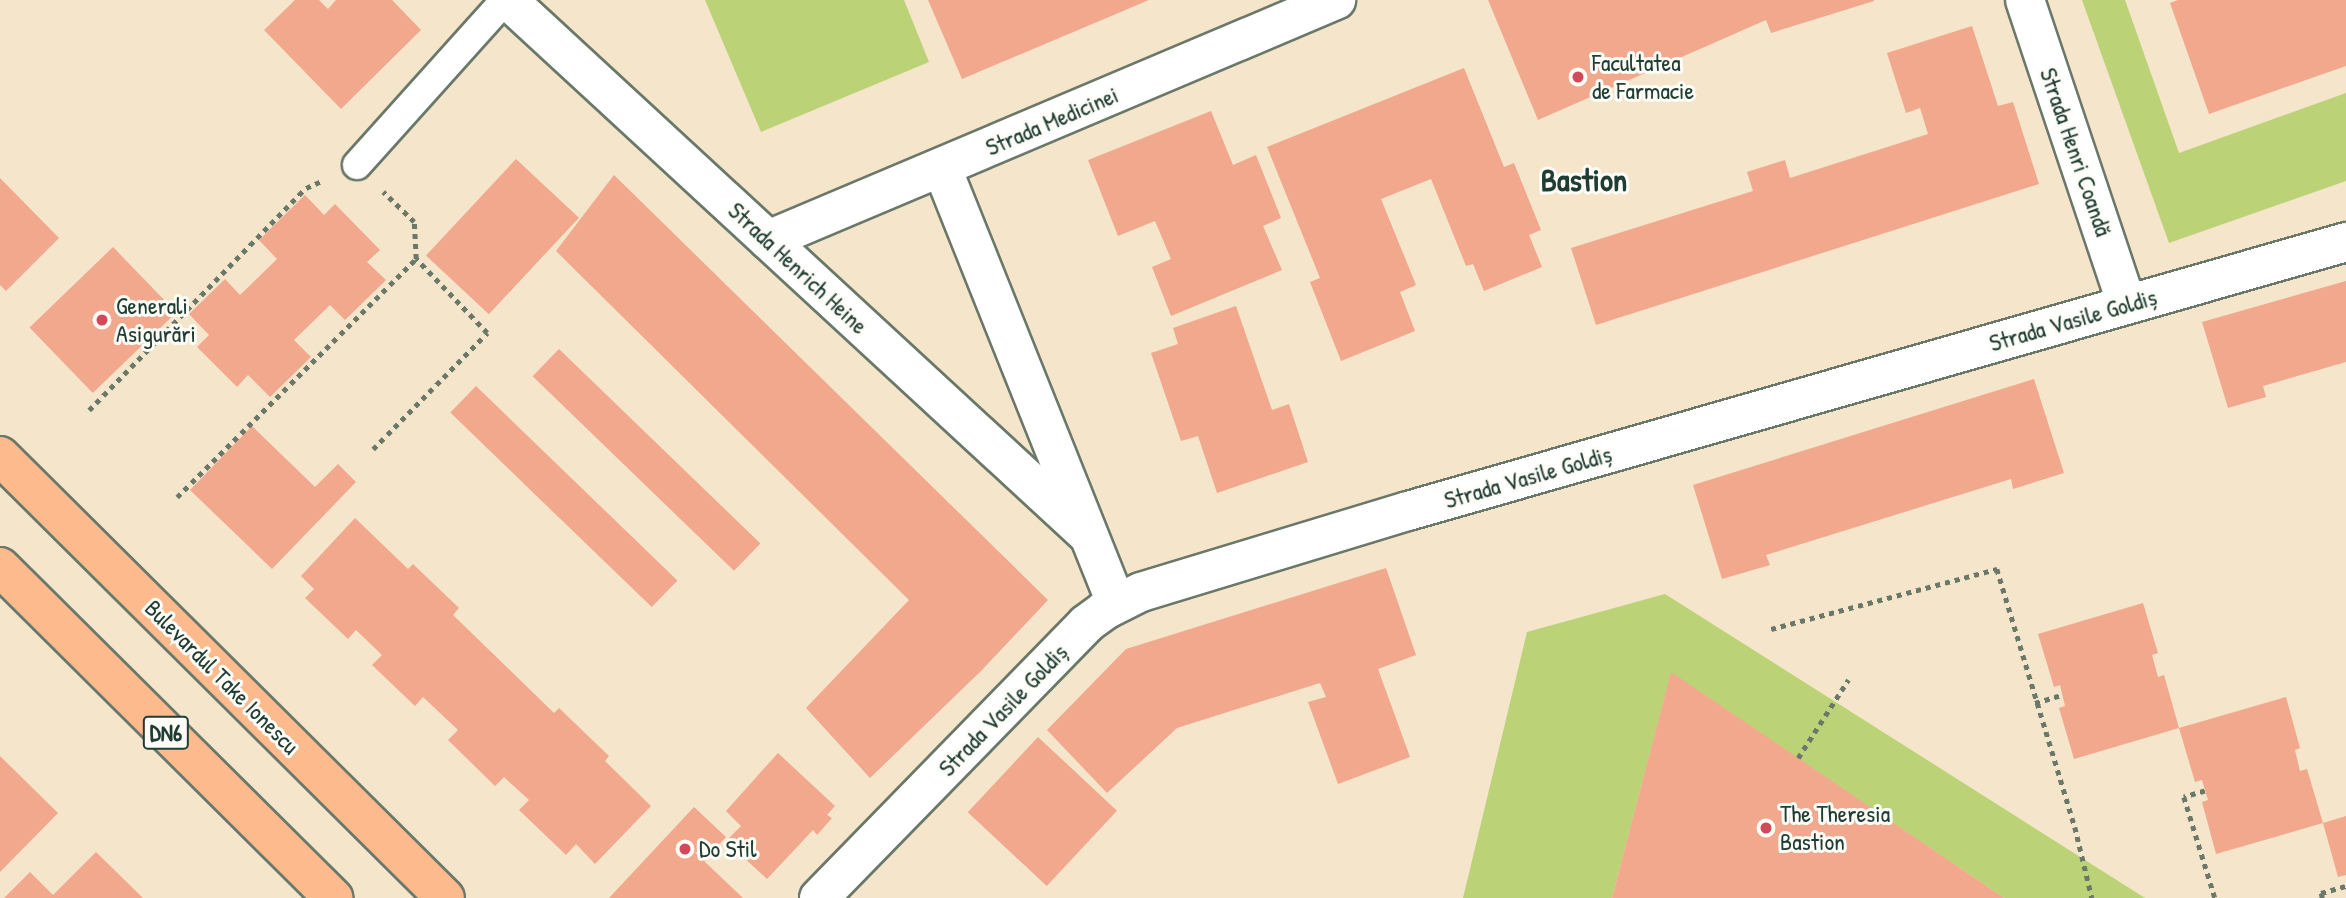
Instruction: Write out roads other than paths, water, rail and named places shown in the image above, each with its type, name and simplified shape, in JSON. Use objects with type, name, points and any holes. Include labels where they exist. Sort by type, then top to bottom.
[{"type":"main road","name":"Bulevardul Take Ionescu","points":[[0,457],[445,898]]},
{"type":"main road","name":"DN6","points":[[0,567],[333,898]]},
{"type":"street","name":"Strada Henrich Heine","points":[[506,0],[1088,535]]},
{"type":"street","name":"Strada Medicinei","points":[[768,240],[1336,0]]},
{"type":"street","name":"Strada Henri Coandă","points":[[2025,0],[2127,304]]},
{"type":"street","points":[[942,167],[1116,604]]},
{"type":"street","name":"Strada Vasile Goldiș","points":[[819,898],[1086,624],[1116,604],[1154,586],[2346,242]]},
{"type":"lane","points":[[356,165],[506,0]]},
{"type":"place","name":"Facultatea de Farmacie","points":[[1578,77]]},
{"type":"place","name":"Generali Asigurări","points":[[102,320]]},
{"type":"place","name":"The Theresia Bastion","points":[[1766,828]]},
{"type":"place","name":"Do Stil","points":[[685,849]]},
{"type":"district","name":"Bastion","points":[[1584,180]]}]
